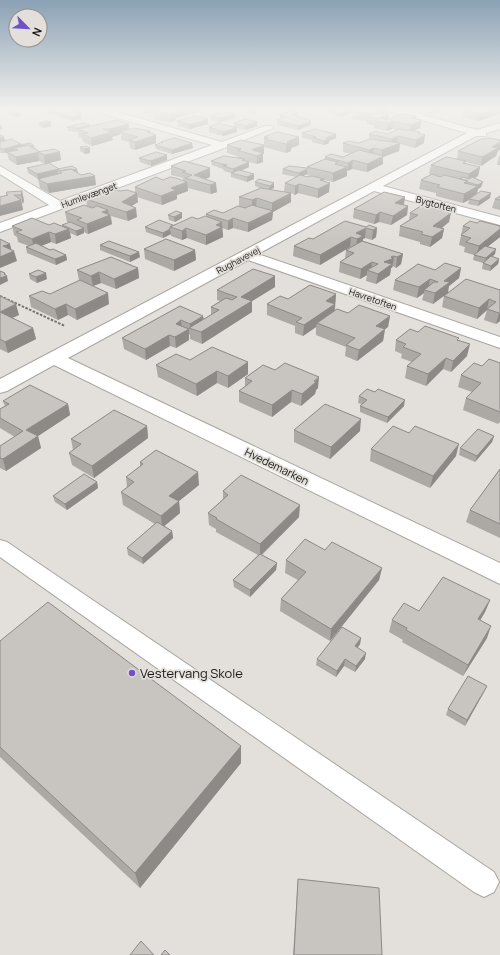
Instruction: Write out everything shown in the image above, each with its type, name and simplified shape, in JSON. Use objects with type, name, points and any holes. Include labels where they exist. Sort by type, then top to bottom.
[{"type":"street","name":"Humlevænget","points":[[0,228],[203,153]]},
{"type":"street","name":"Rughavevej","points":[[0,387],[437,153]]},
{"type":"street","points":[[0,169],[59,206]]},
{"type":"street","name":"Bygtoften","points":[[373,187],[500,221]]},
{"type":"street","name":"Havretoften","points":[[247,255],[500,343]]},
{"type":"street","name":"Hvedemarken","points":[[54,358],[500,574]]},
{"type":"lane","points":[[0,547],[484,882]]},
{"type":"path","points":[[0,296],[89,338]]},
{"type":"building","points":[[8,153],[37,153],[16,157]]},
{"type":"building","points":[[39,153],[57,153],[44,155]]},
{"type":"building","points":[[154,153],[167,155],[151,161],[139,158]]},
{"type":"building","points":[[246,153],[263,153],[257,156]]},
{"type":"building","points":[[353,153],[370,153],[384,156],[367,164],[353,160],[348,163],[325,157],[331,154],[343,157]]},
{"type":"building","points":[[464,153],[490,153],[482,157]]},
{"type":"building","points":[[224,156],[245,159],[242,160],[249,162],[233,169],[223,166],[227,165],[211,161]]},
{"type":"building","points":[[446,157],[466,161],[463,163],[480,167],[469,174],[431,165]]},
{"type":"building","points":[[325,159],[338,162],[335,164],[347,167],[333,173],[307,167]]},
{"type":"building","points":[[184,161],[210,168],[194,175],[216,183],[210,185],[185,178],[192,175],[182,172],[186,171],[171,166]]},
{"type":"building","points":[[49,163],[59,169],[37,174],[27,168]]},
{"type":"building","points":[[72,166],[77,169],[61,171],[58,169]]},
{"type":"building","points":[[289,166],[307,169],[299,173],[283,169]]},
{"type":"building","points":[[71,169],[81,175],[90,173],[95,176],[47,184],[38,179],[62,173],[59,171]]},
{"type":"building","points":[[239,170],[254,174],[247,177],[231,173]]},
{"type":"building","points":[[432,174],[440,177],[444,175],[468,181],[464,183],[478,186],[464,194],[437,187],[440,185],[421,180]]},
{"type":"building","points":[[300,175],[324,179],[320,180],[330,183],[318,189],[299,184],[295,186],[285,183]]},
{"type":"building","points":[[156,177],[163,180],[170,177],[187,182],[171,188],[176,190],[161,196],[135,187]]},
{"type":"building","points":[[463,177],[469,179],[472,177],[483,182],[478,185],[460,179]]},
{"type":"building","points":[[259,179],[274,183],[270,186],[255,182]]},
{"type":"building","points":[[261,188],[291,193],[272,203],[257,198],[252,200],[239,197]]},
{"type":"building","points":[[111,189],[120,191],[127,190],[137,193],[122,202],[136,208],[126,212],[86,199]]},
{"type":"building","points":[[22,191],[21,195],[14,195],[21,200],[0,206],[0,197],[8,195],[6,193],[7,192]]},
{"type":"building","points":[[481,191],[491,193],[479,201],[469,199]]},
{"type":"building","points":[[384,192],[405,197],[395,203],[408,206],[393,216],[380,212],[376,215],[354,209]]},
{"type":"building","points":[[84,205],[92,208],[97,206],[108,210],[102,212],[110,215],[87,224],[77,220],[82,218],[65,212]]},
{"type":"building","points":[[252,205],[273,211],[248,223],[233,218],[228,221],[206,214],[214,210],[223,213],[238,206],[245,208]]},
{"type":"building","points":[[422,205],[451,213],[433,226],[444,229],[432,237],[421,234],[423,232],[400,226],[418,215],[410,213]]},
{"type":"building","points":[[176,211],[182,213],[174,217],[168,215]]},
{"type":"building","points":[[205,216],[222,222],[216,225],[222,227],[206,235],[186,228],[182,231],[170,227],[192,217],[198,219]]},
{"type":"building","points":[[32,218],[49,225],[54,223],[69,229],[55,234],[49,232],[32,239],[16,232],[22,230],[12,226]]},
{"type":"building","points":[[159,220],[173,225],[170,229],[163,233],[145,227]]},
{"type":"building","points":[[345,221],[366,227],[369,225],[377,228],[373,230],[366,228],[356,233],[363,236],[357,239],[351,237],[320,255],[294,246],[309,238],[313,239]]},
{"type":"building","points":[[470,221],[477,223],[480,221],[500,226],[500,229],[479,246],[466,242],[471,238],[461,235],[470,228],[463,226]]},
{"type":"building","points":[[70,222],[84,228],[76,231],[62,225]]},
{"type":"building","points":[[0,239],[10,244],[3,246],[14,251],[0,257]]},
{"type":"building","points":[[166,239],[195,250],[174,260],[144,249]]},
{"type":"building","points":[[109,241],[139,252],[130,256],[100,245]]},
{"type":"building","points":[[362,241],[403,254],[397,257],[393,256],[391,257],[394,258],[384,262],[392,264],[378,274],[367,270],[378,264],[372,262],[361,269],[340,262],[354,253],[346,250]]},
{"type":"building","points":[[36,243],[50,250],[53,249],[66,255],[55,259],[26,247]]},
{"type":"building","points":[[485,246],[496,249],[486,258],[474,255]]},
{"type":"building","points":[[491,256],[499,259],[491,266],[483,263]]},
{"type":"building","points":[[111,257],[138,268],[114,279],[99,272],[91,276],[77,270]]},
{"type":"building","points":[[445,263],[461,268],[444,281],[450,282],[435,293],[424,290],[434,282],[438,282],[430,279],[419,287],[395,280],[418,264],[435,270]]},
{"type":"building","points":[[253,269],[275,276],[241,297],[252,301],[201,332],[189,328],[219,310],[211,307],[226,298],[232,300],[237,297],[217,290]]},
{"type":"building","points":[[38,270],[46,273],[36,277],[29,274]]},
{"type":"building","points":[[0,271],[5,273],[4,274],[7,276],[0,278]]},
{"type":"building","points":[[466,279],[500,290],[500,313],[487,309],[496,302],[489,299],[479,308],[444,296]]},
{"type":"building","points":[[80,280],[108,293],[75,309],[66,304],[55,309],[29,296],[42,291],[50,294]]},
{"type":"building","points":[[310,285],[336,294],[326,301],[335,304],[304,325],[296,322],[302,318],[267,304],[280,296],[288,299]]},
{"type":"building","points":[[0,296],[16,304],[0,312]]},
{"type":"building","points":[[359,305],[390,316],[376,326],[385,329],[359,350],[346,345],[355,338],[317,323],[337,309],[348,313]]},
{"type":"building","points":[[180,306],[203,316],[190,324],[181,320],[176,324],[189,329],[175,337],[169,335],[145,349],[122,338]]},
{"type":"building","points":[[0,312],[33,328],[5,342],[0,339]]},
{"type":"building","points":[[425,326],[459,338],[457,340],[470,344],[453,361],[446,358],[428,374],[407,366],[421,354],[403,347],[406,344],[396,340],[410,329],[418,332]]},
{"type":"building","points":[[212,347],[248,362],[228,376],[217,371],[196,384],[156,365],[176,354],[190,360]]},
{"type":"building","points":[[489,359],[500,363],[500,412],[466,398],[481,383],[461,375],[474,363],[482,366]]},
{"type":"building","points":[[285,363],[319,377],[314,381],[316,382],[302,394],[292,390],[272,405],[239,391],[252,381],[245,378],[263,365],[275,370]]},
{"type":"building","points":[[30,385],[68,404],[26,430],[38,436],[3,459],[0,458],[0,446],[23,431],[0,418],[0,409],[9,404],[3,401]]},
{"type":"building","points":[[367,389],[375,392],[378,389],[405,400],[388,417],[360,406],[367,400],[359,396]]},
{"type":"building","points":[[325,404],[361,419],[331,447],[294,430]]},
{"type":"building","points":[[114,410],[147,426],[92,466],[69,453],[81,444],[71,439]]},
{"type":"building","points":[[393,426],[409,433],[415,426],[459,444],[433,476],[371,449]]},
{"type":"building","points":[[478,429],[494,436],[477,456],[460,448]]},
{"type":"building","points":[[156,450],[198,472],[169,496],[179,501],[161,516],[121,492],[134,482],[126,477],[143,464],[140,462]]},
{"type":"building","points":[[500,469],[500,524],[470,510]]},
{"type":"building","points":[[84,474],[97,482],[65,504],[53,496]]},
{"type":"building","points":[[241,475],[300,505],[260,544],[208,513],[228,495],[223,491]]},
{"type":"building","points":[[157,522],[172,531],[142,558],[127,548]]},
{"type":"building","points":[[305,539],[325,550],[332,542],[382,568],[331,629],[281,599],[306,572],[286,560]]},
{"type":"building","points":[[260,554],[277,563],[250,590],[233,580]]},
{"type":"building","points":[[443,577],[490,600],[478,619],[491,626],[468,665],[406,630],[407,628],[392,620],[404,603],[419,611]]},
{"type":"building","points":[[48,602],[241,746],[135,873],[0,747],[0,641]]},
{"type":"building","points":[[342,627],[361,638],[355,646],[366,653],[356,666],[345,659],[337,671],[317,659]]},
{"type":"building","points":[[468,676],[487,686],[467,720],[448,709]]},
{"type":"building","points":[[298,879],[379,888],[382,955],[294,955]]},
{"type":"building","points":[[141,941],[154,955],[130,955]]},
{"type":"building","points":[[165,950],[170,955],[161,955]]},
{"type":"place","name":"Vestervang Skole","points":[[132,673]]}]
